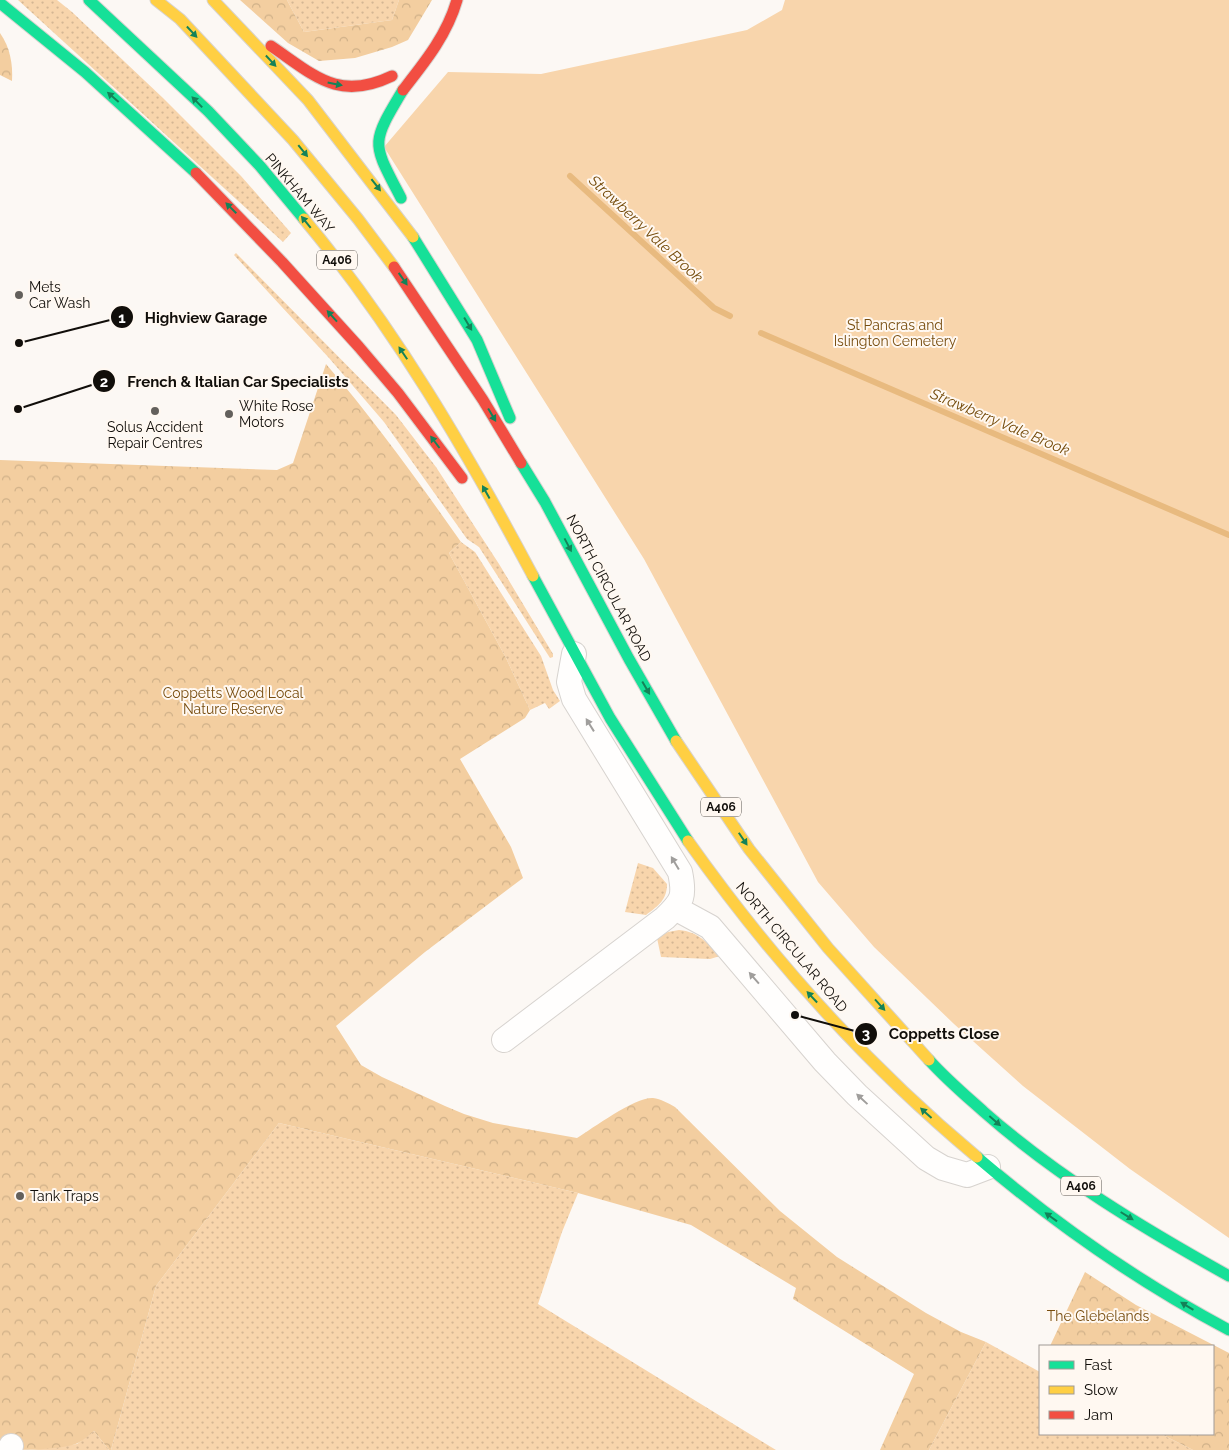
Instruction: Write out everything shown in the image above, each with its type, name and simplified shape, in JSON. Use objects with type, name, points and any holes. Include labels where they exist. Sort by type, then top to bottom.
[{"type":"main road","name":"PINKHAM WAY","points":[[89,0],[182,86],[241,147],[298,212],[334,257],[376,313],[445,419],[527,565]]},
{"type":"main road","name":"PINKHAM WAY","points":[[156,0],[180,19],[293,140],[358,219],[440,332],[545,502]]},
{"type":"main road","points":[[213,0],[308,100],[410,232],[478,340],[545,502]]},
{"type":"main road","points":[[442,282],[379,151],[379,134],[403,90],[448,28],[457,0]]},
{"type":"main road","name":"A406","points":[[0,3],[78,66],[145,124],[265,243],[381,373],[469,487]]},
{"type":"main road","points":[[234,22],[327,83],[353,88],[373,84],[399,72],[438,44]]},
{"type":"main road","name":"NORTH CIRCULAR ROAD","points":[[545,502],[629,659],[684,754],[750,849],[828,948],[945,1078],[1015,1138],[1082,1187],[1173,1245],[1229,1276]]},
{"type":"main road","name":"A406","points":[[480,503],[527,565]]},
{"type":"main road","name":"NORTH CIRCULAR ROAD","points":[[527,565],[574,654],[622,737],[682,832],[748,921],[807,992],[869,1058],[923,1111],[988,1168],[1049,1216],[1108,1258],[1229,1330]]},
{"type":"street","points":[[504,1040],[664,918],[682,899],[684,889],[680,872],[574,699],[569,682],[574,654]]},
{"type":"street","points":[[675,908],[710,927],[825,1062],[857,1095],[926,1158],[943,1168],[967,1175],[988,1168]]},
{"type":"green space","points":[[18,0],[57,0],[72,12],[163,98],[241,176],[291,233],[283,242]]},
{"type":"green space","points":[[240,0],[287,0],[304,32],[392,20],[399,0],[432,0],[408,40],[355,58],[319,61],[288,43]]},
{"type":"green space","points":[[287,0],[399,0],[392,20],[304,32]]},
{"type":"green space","name":"St Pancras and Islington Cemetery","points":[[785,0],[1229,0],[1229,1238],[1130,1169],[1023,1086],[954,1024],[874,947],[818,882],[644,559],[384,147],[448,72],[541,74],[747,30],[782,10]]},
{"type":"green space","points":[[0,33],[10,56],[12,81],[0,75]]},
{"type":"green space","points":[[236,253],[396,415],[436,467],[499,564],[553,654],[553,657],[550,658],[479,547],[467,539],[384,422],[329,358],[234,255]]},
{"type":"green space","name":"Coppetts Wood Local Nature Reserve","points":[[326,364],[379,429],[461,542],[449,553],[506,658],[530,710],[525,718],[460,759],[511,847],[523,878],[425,952],[336,1026],[361,1065],[382,1077],[445,1106],[493,1123],[577,1138],[625,1108],[645,1099],[659,1099],[675,1107],[780,1211],[837,1257],[926,1313],[961,1332],[986,1342],[929,1450],[880,1450],[914,1374],[793,1299],[796,1288],[691,1225],[578,1193],[279,1123],[156,1286],[111,1450],[94,1431],[80,1442],[62,1447],[0,1450],[0,460],[277,470],[293,463]]},
{"type":"green space","points":[[461,542],[475,552],[541,656],[553,690],[560,701],[549,709],[545,703],[530,710],[506,658],[449,553]]},
{"type":"green space","points":[[638,863],[653,868],[667,884],[664,898],[646,915],[625,912]]},
{"type":"green space","points":[[679,930],[697,935],[720,956],[710,959],[661,957],[657,938],[668,932]]},
{"type":"green space","points":[[279,1123],[578,1193],[562,1232],[538,1304],[776,1450],[111,1450],[156,1286]]},
{"type":"green space","name":"The Glebelands","points":[[1085,1272],[1136,1305],[1214,1345],[1050,1345]]},
{"type":"green space","points":[[986,1342],[1039,1371],[1039,1435],[1163,1435],[1193,1450],[929,1450]]},
{"type":"green space","name":"The Glebelands","points":[[1214,1345],[1229,1353],[1229,1450],[1193,1450],[1163,1435],[1214,1435]]},
{"type":"green space","points":[[94,1431],[109,1450],[30,1450],[77,1444]]},
{"type":"waterway","name":"Strawberry Vale Brook","points":[[570,176],[714,308],[730,316]]},
{"type":"waterway","name":"Strawberry Vale Brook","points":[[761,333],[1229,535]]},
{"type":"traffic: fast","points":[[89,0],[208,111],[260,166],[304,219]]},
{"type":"traffic: fast","points":[[0,3],[85,72],[196,173]]},
{"type":"traffic: fast","points":[[401,198],[384,165],[379,144],[380,134],[385,122],[403,90]]},
{"type":"traffic: fast","points":[[413,237],[477,340],[510,418]]},
{"type":"traffic: fast","points":[[521,463],[545,502],[629,659],[676,741]]},
{"type":"traffic: fast","points":[[533,576],[610,718],[688,841]]},
{"type":"traffic: fast","points":[[929,1060],[1012,1136],[1071,1180],[1133,1220],[1229,1276]]},
{"type":"traffic: fast","points":[[977,1157],[1036,1205],[1130,1272],[1229,1330]]},
{"type":"traffic: slow","points":[[156,0],[180,19],[293,140],[358,219],[394,267]]},
{"type":"traffic: slow","points":[[213,0],[308,100],[413,237]]},
{"type":"traffic: slow","points":[[304,219],[369,303],[428,392],[456,437],[533,576]]},
{"type":"traffic: slow","points":[[676,741],[749,849],[828,948],[929,1060]]},
{"type":"traffic: slow","points":[[688,841],[752,927],[822,1008],[897,1086],[977,1157]]},
{"type":"traffic: jam","points":[[403,90],[441,36],[453,13],[457,0]]},
{"type":"traffic: jam","points":[[271,46],[300,67],[327,82],[341,86],[373,83],[392,76]]},
{"type":"traffic: jam","points":[[196,173],[282,262],[359,347],[398,393],[462,478]]},
{"type":"traffic: jam","points":[[394,267],[483,400],[521,463]]},
{"type":"place","name":"Mets Car Wash","points":[[19,295]]},
{"type":"place","name":"Highview Garage","points":[[19,343]]},
{"type":"place","name":"French & Italian Car Specialists","points":[[18,409]]},
{"type":"place","name":"Solus Accident Repair Centres","points":[[155,411]]},
{"type":"place","name":"White Rose Motors","points":[[229,414]]},
{"type":"place","name":"Coppetts Close","points":[[795,1015]]},
{"type":"place","name":"Tank Traps","points":[[20,1196]]}]
